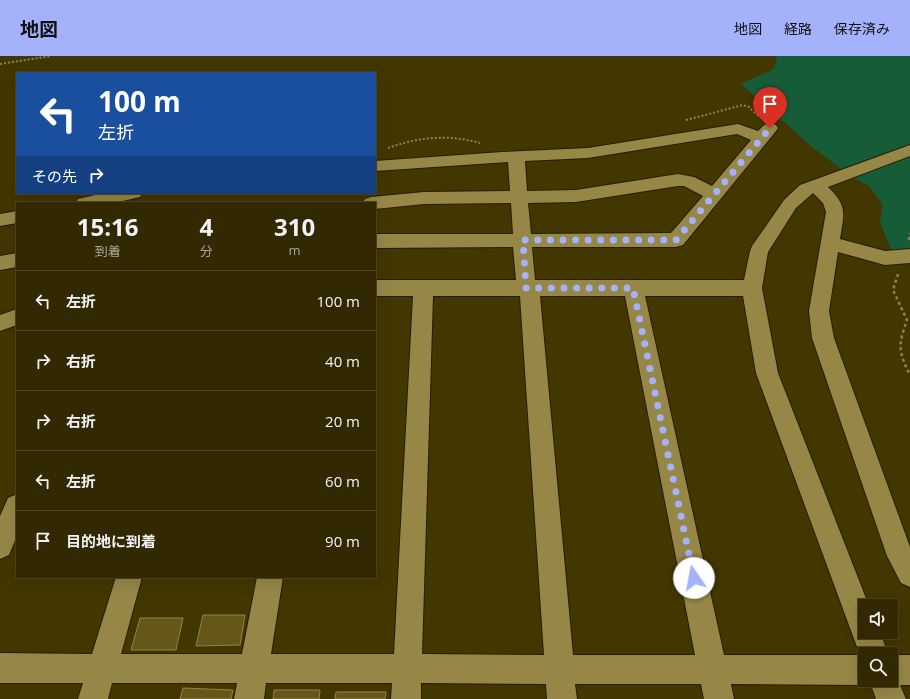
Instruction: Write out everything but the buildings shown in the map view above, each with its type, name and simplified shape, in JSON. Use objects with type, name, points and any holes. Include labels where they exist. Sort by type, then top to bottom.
[{"type":"street","points":[[376,166],[509,157],[588,154],[738,129],[747,132],[765,134],[676,240],[376,241]]},
{"type":"street","points":[[858,613],[767,373],[752,288],[759,252],[790,204],[806,189],[910,150]]},
{"type":"street","points":[[509,157],[519,196],[562,699]]},
{"type":"street","points":[[376,203],[424,198],[576,196],[678,180],[688,181],[714,194]]},
{"type":"street","points":[[815,185],[831,200],[835,212],[819,311],[823,338],[900,556],[910,574]]},
{"type":"street","points":[[89,202],[129,194]]},
{"type":"street","points":[[0,220],[16,217]]},
{"type":"street","points":[[830,243],[885,258],[907,257]]},
{"type":"street","points":[[0,263],[16,260]]},
{"type":"street","points":[[376,288],[752,288]]},
{"type":"street","points":[[406,699],[423,288]]},
{"type":"street","points":[[633,288],[719,699]]},
{"type":"street","points":[[0,323],[16,317]]},
{"type":"street","points":[[0,546],[16,508]]},
{"type":"street","points":[[93,699],[129,578]]},
{"type":"street","points":[[249,699],[270,578]]},
{"type":"street","points":[[0,668],[858,670]]},
{"type":"street","points":[[898,670],[910,670]]},
{"type":"street","points":[[887,687],[891,699]]},
{"type":"path","points":[[0,64],[51,56]]},
{"type":"path","points":[[387,149],[420,139],[453,138],[474,141],[500,149],[509,157]]},
{"type":"path","points":[[910,233],[907,257],[893,290],[907,320],[899,341],[900,355],[910,375]]},
{"type":"green space","points":[[777,56],[910,56],[910,249],[892,252],[880,222],[883,205],[869,186],[853,178],[811,146],[741,84],[774,69]]},
{"type":"route","points":[[694,578],[633,288],[526,288],[523,240],[676,240],[770,128]]}]
